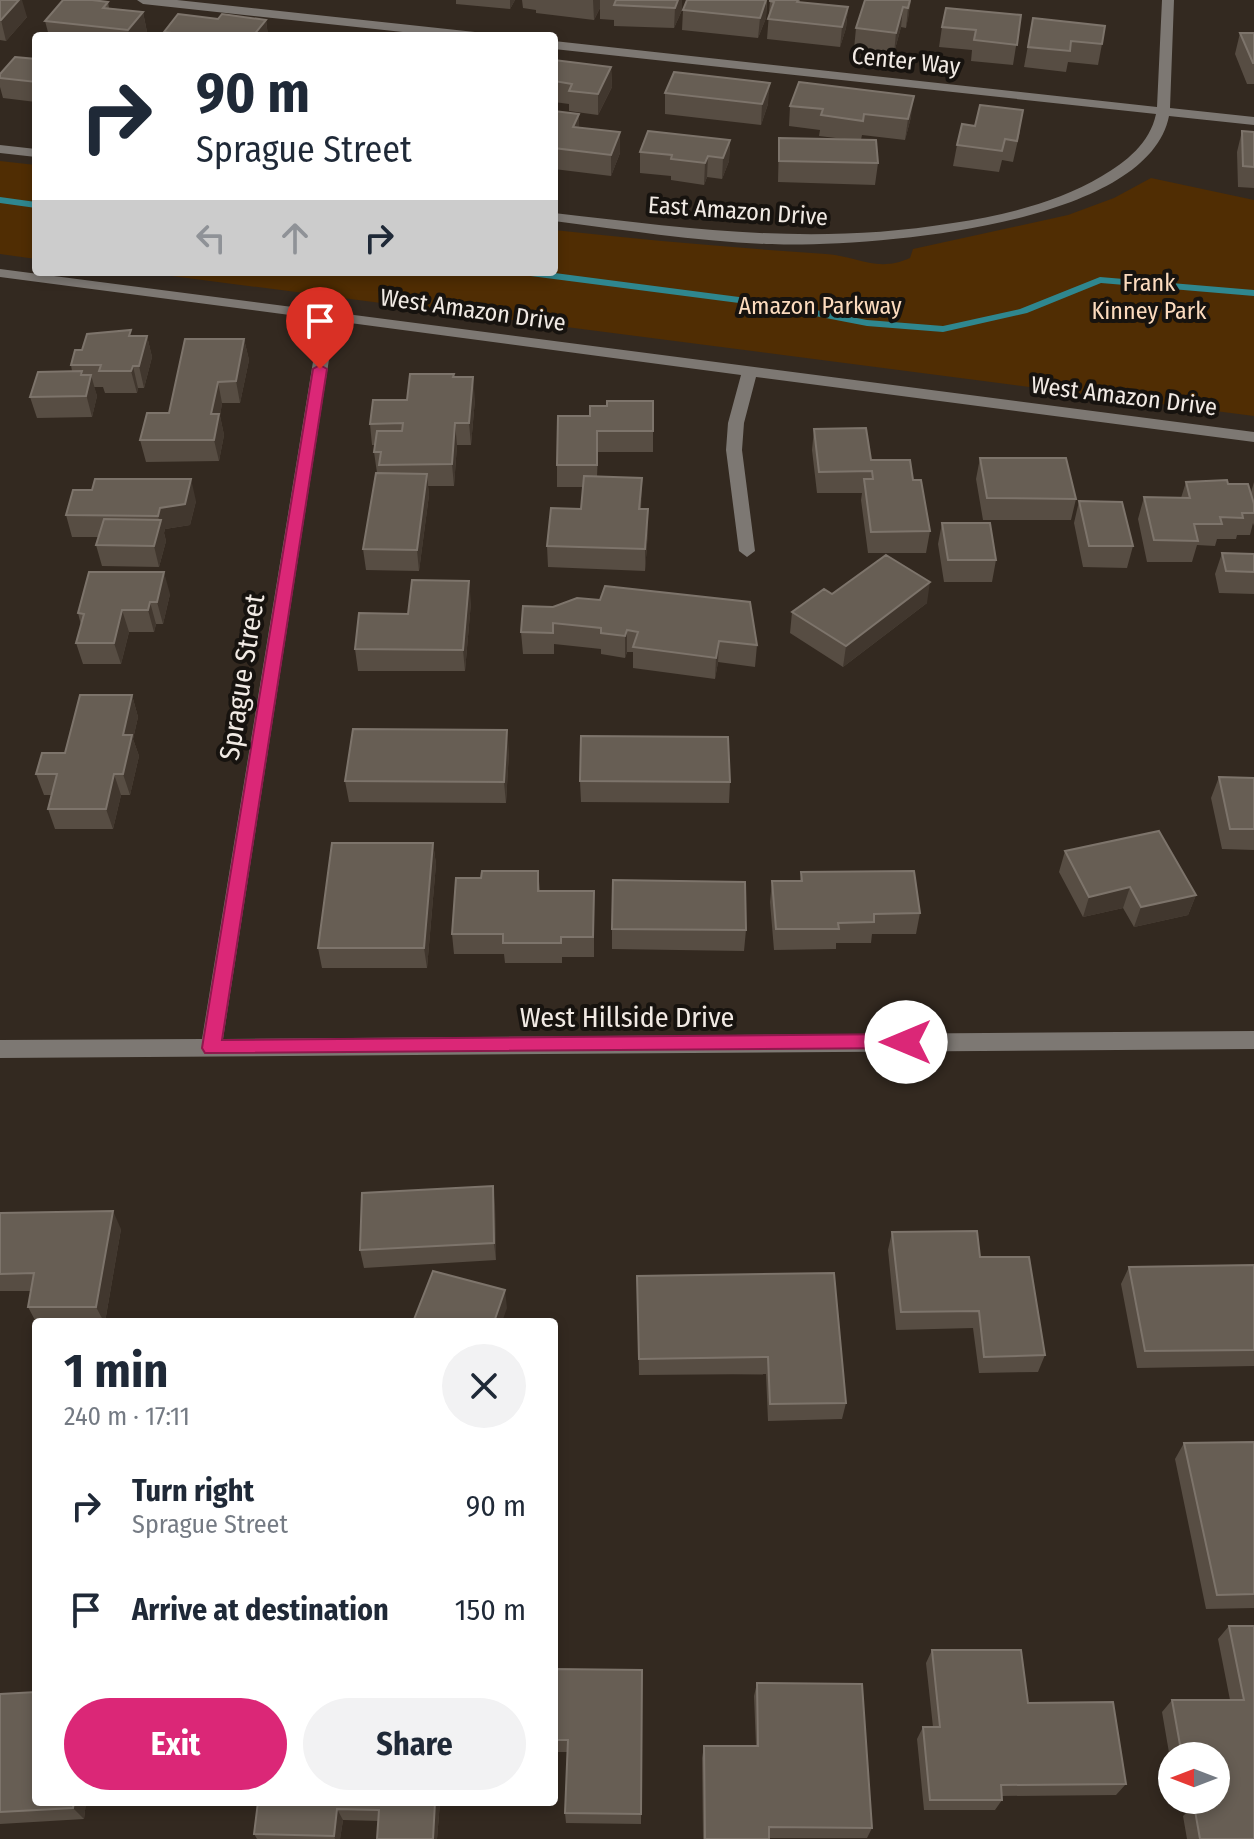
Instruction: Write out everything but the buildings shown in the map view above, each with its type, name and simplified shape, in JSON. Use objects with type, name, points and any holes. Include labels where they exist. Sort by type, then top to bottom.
[{"type":"street","points":[[143,0],[438,32]]},
{"type":"street","name":"East Amazon Drive","points":[[558,217],[767,240],[866,239],[932,231],[1022,212],[1093,188],[1123,170],[1157,134],[1162,111],[1168,0]]},
{"type":"street","name":"Center Way","points":[[558,45],[1254,121]]},
{"type":"street","points":[[0,149],[32,153]]},
{"type":"street","name":"West Amazon Drive","points":[[0,273],[1254,437]]},
{"type":"street","name":"Sprague Street","points":[[211,1048],[328,316]]},
{"type":"street","points":[[747,551],[734,450],[736,423],[750,371]]},
{"type":"street","name":"West Hillside Drive","points":[[0,1049],[1254,1040]]},
{"type":"green space","points":[[0,161],[32,165],[32,258],[0,254]]},
{"type":"green space","name":"Frank Kinney Park","points":[[1151,178],[1254,200],[1254,416],[172,276],[558,276],[558,230],[837,255],[887,264],[910,258],[913,249],[1068,215],[1114,198]]},
{"type":"waterway","points":[[0,200],[32,204]]},
{"type":"waterway","points":[[554,276],[769,304],[867,323],[943,329],[1023,311],[1100,280],[1254,293]]},
{"type":"route","points":[[320,369],[211,1048],[906,1042]]},
{"type":"park label","name":"Amazon Parkway","points":[[820,306]]}]
